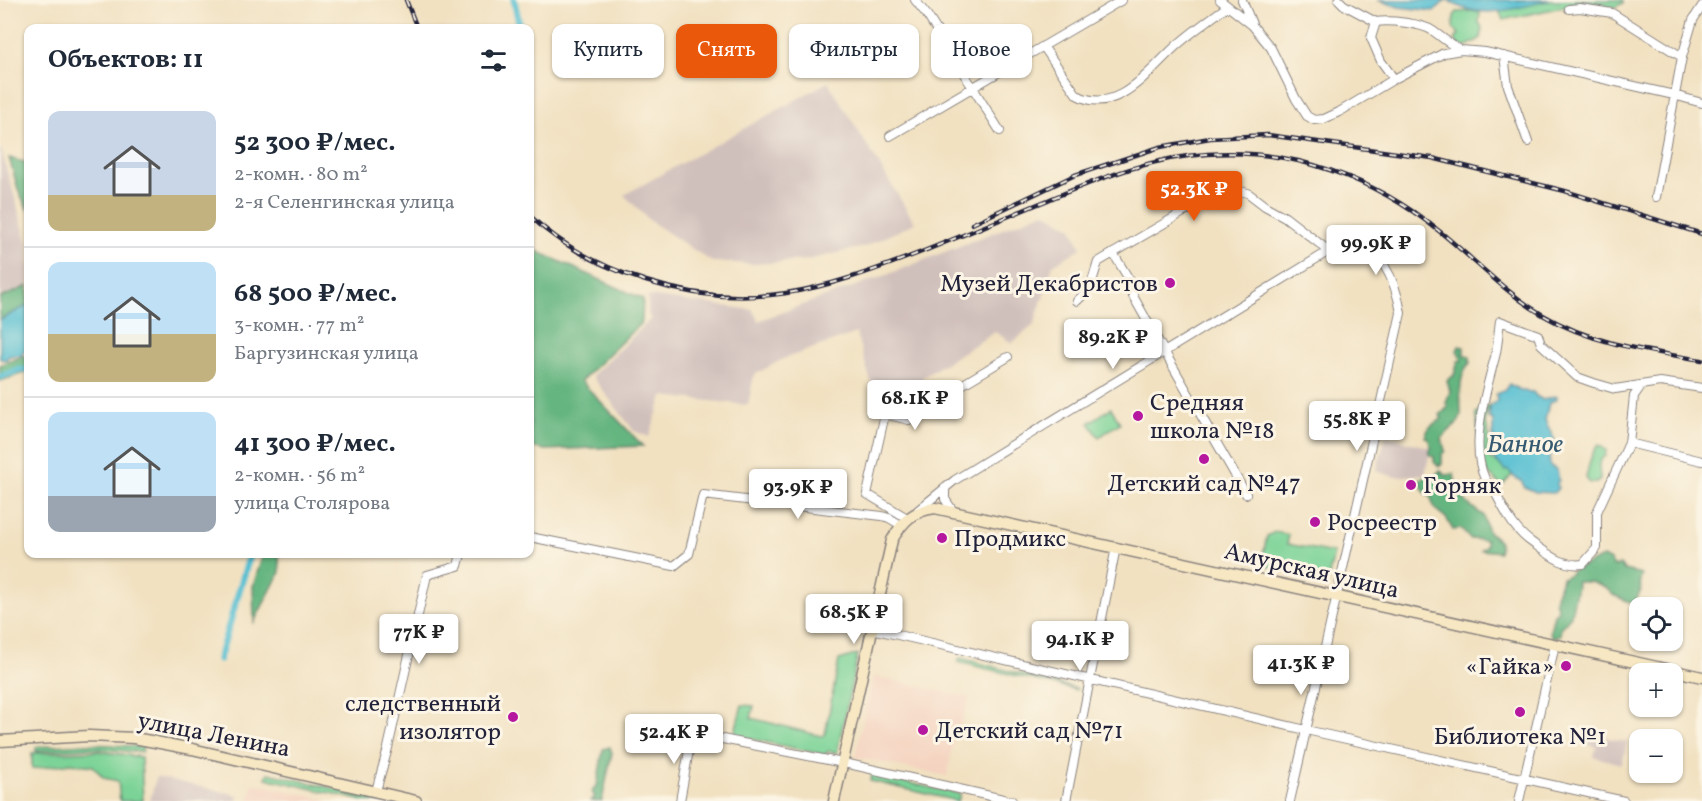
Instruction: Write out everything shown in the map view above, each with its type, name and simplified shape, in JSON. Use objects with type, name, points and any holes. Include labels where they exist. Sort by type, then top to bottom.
[{"type":"main road","name":"Амурская улица","points":[[907,519],[935,508],[953,511],[1702,677]]},
{"type":"main road","points":[[834,801],[892,540],[907,519]]},
{"type":"main road","name":"улица Ленина","points":[[0,741],[89,736],[134,738],[376,790],[416,801]]},
{"type":"street","points":[[915,0],[927,15],[1000,131]]},
{"type":"street","points":[[890,136],[1122,0]]},
{"type":"street","points":[[1220,0],[1252,25],[1271,48],[1306,116],[1314,120],[1324,119],[1339,112],[1394,79],[1444,53],[1461,50],[1504,56],[1702,103]]},
{"type":"street","points":[[1242,0],[1252,25]]},
{"type":"street","points":[[1339,0],[1376,22],[1423,26],[1461,50]]},
{"type":"street","points":[[1043,46],[1077,95],[1085,100],[1099,101],[1114,98],[1136,85],[1189,34],[1228,6]]},
{"type":"street","points":[[1656,197],[1682,57],[1693,20],[1702,6]]},
{"type":"street","points":[[1569,9],[1580,8],[1612,13],[1682,57]]},
{"type":"street","points":[[1376,22],[1371,38],[1381,61],[1394,79]]},
{"type":"street","points":[[1504,56],[1508,86],[1528,142]]},
{"type":"street","points":[[1077,301],[1090,288],[1098,262],[1182,213],[1224,192],[1235,190],[1248,193],[1265,206],[1286,217],[1327,250]]},
{"type":"street","points":[[1008,357],[912,415],[909,420],[885,414],[867,494],[907,519],[955,480],[1164,353],[1327,250],[1344,244],[1355,244],[1368,248],[1382,261],[1393,281],[1401,313],[1290,801]]},
{"type":"street","points":[[1113,253],[1132,284],[1133,296],[1164,353],[1246,494]]},
{"type":"street","points":[[1641,386],[1634,396],[1629,443],[1597,512],[1597,548],[1583,564],[1564,564],[1530,541],[1508,518],[1497,494],[1485,478],[1480,459],[1479,424],[1486,383],[1496,355],[1500,321],[1538,335],[1541,344],[1577,377],[1615,389],[1660,382],[1702,388]]},
{"type":"street","points":[[1629,443],[1702,461]]},
{"type":"street","points":[[945,488],[945,500],[953,511]]},
{"type":"street","name":"Амурская улица","points":[[534,538],[674,566],[689,554],[696,514],[703,495],[907,519]]},
{"type":"street","points":[[1066,801],[1116,547]]},
{"type":"street","points":[[376,790],[388,748],[427,575],[458,566],[460,558]]},
{"type":"street","points":[[872,629],[1624,801]]},
{"type":"street","points":[[1519,801],[1555,645]]},
{"type":"street","points":[[680,801],[692,733],[1012,801]]},
{"type":"shaded area","points":[[828,82],[915,223],[864,247],[807,260],[755,264],[712,262],[649,220],[624,195]]},
{"type":"shaded area","points":[[0,146],[24,230],[24,287],[0,297]]},
{"type":"shaded area","points":[[1045,212],[1072,228],[1081,248],[1053,265],[1034,325],[1012,343],[995,332],[923,377],[906,415],[879,408],[856,333],[783,359],[754,375],[748,405],[663,396],[649,437],[634,431],[592,376],[651,319],[648,314],[648,296],[753,310],[758,321],[889,274]]},
{"type":"shaded area","points":[[1386,436],[1431,448],[1425,474],[1395,477],[1376,471]]},
{"type":"shaded area","points":[[873,676],[970,698],[953,744],[947,776],[855,757]]},
{"type":"shaded area","points":[[1587,734],[1627,742],[1622,764],[1594,757],[1596,747],[1585,744]]},
{"type":"shaded area","points":[[156,777],[238,795],[237,801],[150,801]]},
{"type":"shaded area","points":[[253,783],[331,801],[249,801]]},
{"type":"green space","points":[[1550,0],[1623,0],[1623,3],[1615,7],[1584,2],[1503,20],[1499,11]]},
{"type":"green space","points":[[1457,12],[1480,12],[1479,22],[1483,30],[1480,39],[1463,48],[1458,46],[1455,40],[1459,34],[1453,28],[1454,16]]},
{"type":"green space","points":[[9,158],[24,162],[24,202]]},
{"type":"green space","points":[[534,250],[643,299],[642,322],[581,381],[643,446],[545,450],[534,448]]},
{"type":"green space","points":[[24,288],[24,307],[0,320],[0,298]]},
{"type":"green space","points":[[1459,346],[1464,347],[1464,354],[1470,357],[1470,363],[1461,381],[1461,415],[1459,421],[1442,438],[1445,451],[1442,454],[1442,464],[1438,466],[1434,462],[1434,457],[1429,454],[1431,448],[1428,438],[1425,437],[1429,428],[1442,418],[1440,415],[1448,407],[1446,403],[1450,391],[1447,381],[1454,375],[1458,361],[1462,360],[1457,351]]},
{"type":"green space","points":[[24,356],[24,373],[0,381],[0,365]]},
{"type":"green space","points":[[1490,404],[1485,420],[1489,434],[1487,454],[1491,460],[1500,463],[1513,474],[1502,486],[1488,473],[1482,459],[1476,414]]},
{"type":"green space","points":[[1111,408],[1120,423],[1099,437],[1089,423]]},
{"type":"green space","points":[[1599,445],[1606,450],[1599,464],[1600,480],[1590,483],[1586,478],[1589,465]]},
{"type":"green space","points":[[1440,470],[1445,475],[1454,474],[1460,493],[1467,503],[1483,515],[1488,532],[1498,540],[1499,552],[1481,550],[1486,546],[1486,540],[1470,539],[1461,529],[1453,530],[1446,518],[1435,509],[1431,498],[1424,491],[1419,480],[1434,477]]},
{"type":"green space","points":[[1275,532],[1289,535],[1287,544],[1334,553],[1328,579],[1261,565],[1267,536]]},
{"type":"green space","points":[[1603,557],[1614,566],[1620,565],[1624,570],[1642,574],[1641,590],[1638,597],[1629,597],[1629,602],[1613,595],[1606,588],[1590,582],[1576,582],[1571,616],[1561,627],[1560,636],[1552,638],[1550,631],[1554,614],[1558,611],[1555,600],[1562,578],[1573,570]]},
{"type":"green space","points":[[262,558],[279,558],[280,572],[254,622],[253,586]]},
{"type":"green space","points":[[858,654],[837,753],[828,751],[825,755],[734,735],[742,705],[754,706],[751,718],[821,736],[825,735],[839,660]]},
{"type":"green space","points":[[960,658],[1077,689],[958,662]]},
{"type":"green space","points":[[88,744],[143,747],[142,752],[88,748],[36,751],[36,747]]},
{"type":"green space","points":[[610,747],[612,753],[602,801],[591,801],[595,796],[592,793],[597,785],[603,749]]},
{"type":"green space","points":[[97,751],[141,757],[143,801],[120,801],[118,781],[104,778],[93,766],[71,763],[32,769],[32,753]]},
{"type":"green space","points":[[268,773],[387,801],[365,801],[266,778]]},
{"type":"green space","points":[[872,775],[960,794],[958,801],[870,781]]},
{"type":"water","points":[[1378,0],[1446,0],[1434,11],[1399,7]]},
{"type":"water","points":[[1448,0],[1550,0],[1511,9],[1484,12],[1459,7]]},
{"type":"water","points":[[24,307],[24,352],[22,355],[9,356],[6,360],[0,359],[0,320]]},
{"type":"water","name":"Банное","points":[[1509,384],[1522,391],[1533,392],[1543,400],[1557,396],[1557,399],[1549,403],[1545,420],[1558,447],[1556,452],[1549,455],[1550,466],[1557,470],[1559,480],[1558,488],[1554,493],[1536,492],[1524,487],[1522,481],[1515,478],[1508,470],[1505,471],[1490,453],[1497,442],[1493,437],[1493,420],[1489,418],[1490,407],[1497,401],[1496,394],[1505,390]]},
{"type":"waterway","points":[[514,0],[519,24]]},
{"type":"waterway","points":[[0,377],[24,370]]},
{"type":"waterway","points":[[219,659],[249,558]]},
{"type":"railway","points":[[406,0],[415,24]]},
{"type":"railway","points":[[972,224],[1075,175],[1160,147],[1210,138],[1268,135],[1432,158],[1565,191],[1702,234]]},
{"type":"railway","points":[[534,220],[584,255],[630,276],[683,291],[718,296],[752,296],[785,293],[850,278],[1130,169],[1168,159],[1208,154],[1239,153],[1270,156],[1331,170],[1387,196],[1414,212],[1439,231],[1515,296],[1562,325],[1600,340],[1702,360]]},
{"type":"place","name":"Музей Декабристов","points":[[1170,283]]},
{"type":"place","name":"Средняя школа №18","points":[[1138,416]]},
{"type":"place","name":"Детский сад №47","points":[[1204,459]]},
{"type":"place","name":"Горняк","points":[[1411,485]]},
{"type":"place","name":"Росреестр","points":[[1315,522]]},
{"type":"place","name":"Продмикс","points":[[942,538]]},
{"type":"place","name":"«Гайка»","points":[[1566,666]]},
{"type":"place","name":"Библиотека №1","points":[[1520,712]]},
{"type":"place","name":"следственный изолятор","points":[[513,717]]},
{"type":"place","name":"Детский сад №71","points":[[923,730]]}]
